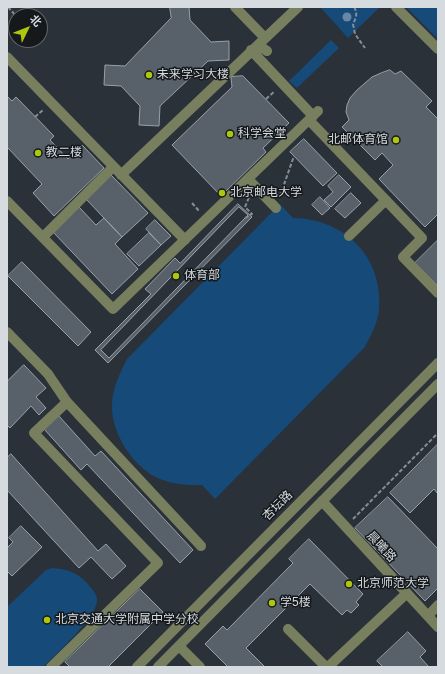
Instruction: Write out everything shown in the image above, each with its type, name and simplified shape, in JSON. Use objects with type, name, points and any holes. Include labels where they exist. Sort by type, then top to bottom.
[{"type":"street","points":[[235,7],[258,44],[313,116],[386,200],[422,238],[403,257],[438,293]]},
{"type":"street","points":[[120,175],[298,7]]},
{"type":"street","points":[[396,7],[438,49]]},
{"type":"street","points":[[258,44],[267,51]]},
{"type":"street","points":[[7,57],[120,175],[185,240]]},
{"type":"street","points":[[7,201],[113,309],[313,116]]},
{"type":"street","points":[[42,237],[113,167]]},
{"type":"street","points":[[248,179],[276,208]]},
{"type":"street","points":[[349,236],[386,200]]},
{"type":"street","points":[[7,332],[48,374],[67,402],[201,546]]},
{"type":"street","name":"杏坛路","points":[[137,667],[438,363]]},
{"type":"street","points":[[158,667],[438,384]]},
{"type":"street","points":[[51,667],[158,563],[34,433],[67,402]]},
{"type":"street","name":"晨曦路","points":[[322,501],[438,627]]},
{"type":"street","points":[[288,629],[327,667],[407,593]]},
{"type":"street","points":[[428,616],[438,605]]},
{"type":"street","points":[[179,646],[200,667]]},
{"type":"path","points":[[354,7],[356,11],[356,18],[353,24],[355,34],[365,48]]},
{"type":"path","points":[[276,208],[294,156]]},
{"type":"path","points":[[245,207],[252,214],[245,218]]},
{"type":"path","points":[[345,526],[438,433]]},
{"type":"shaded area","points":[[320,7],[379,7],[379,8],[348,38]]},
{"type":"shaded area","points":[[406,7],[438,7],[438,39]]},
{"type":"shaded area","points":[[331,40],[339,48],[297,88],[289,81]]},
{"type":"shaded area","points":[[280,204],[293,218],[312,220],[329,225],[344,234],[357,245],[368,258],[375,274],[379,292],[378,316],[364,348],[215,499],[202,485],[187,485],[168,482],[143,469],[134,460],[120,439],[116,428],[112,405],[113,393],[119,375],[127,359]]},
{"type":"shaded area","name":"北京交通大学附属中学分校","points":[[52,568],[71,572],[83,579],[96,594],[96,606],[84,625],[43,667],[7,667],[7,607],[46,570]]},
{"type":"building","name":"未来学习大楼","points":[[170,7],[189,7],[190,20],[211,42],[229,41],[229,60],[208,61],[160,106],[159,126],[139,125],[140,106],[121,86],[104,85],[105,65],[125,66],[171,18]]},
{"type":"building","name":"北邮体育馆","points":[[390,70],[395,74],[401,71],[432,101],[426,107],[438,119],[438,214],[425,227],[379,179],[393,165],[382,153],[375,160],[342,127],[349,120],[346,112],[350,98],[372,77]]},
{"type":"building","name":"科学会堂","points":[[243,76],[289,123],[263,148],[266,152],[221,196],[172,145],[232,87],[231,77]]},
{"type":"building","name":"教二楼","points":[[7,96],[12,101],[16,97],[54,136],[50,140],[68,159],[82,145],[104,168],[54,216],[33,193],[42,184],[7,147]]},
{"type":"building","points":[[304,139],[337,173],[323,186],[290,152]]},
{"type":"building","points":[[111,175],[148,213],[122,237],[86,199]]},
{"type":"building","points":[[339,175],[351,187],[331,207],[324,200],[333,192],[328,186]]},
{"type":"building","points":[[351,193],[361,203],[345,218],[335,209]]},
{"type":"building","points":[[320,197],[330,208],[322,215],[312,205]]},
{"type":"building","name":"体育部","points":[[238,204],[252,217],[108,363],[95,350],[151,294],[145,289],[175,258],[180,263]]},
{"type":"building","points":[[79,207],[96,225],[104,218],[122,237],[115,244],[138,269],[112,294],[53,232]]},
{"type":"building","points":[[239,207],[248,215],[109,358],[101,350]]},
{"type":"building","points":[[155,220],[171,236],[161,245],[146,229]]},
{"type":"building","points":[[149,233],[161,245],[139,266],[127,254]]},
{"type":"building","points":[[438,240],[438,286],[415,263]]},
{"type":"building","points":[[22,262],[91,332],[78,346],[8,276]]},
{"type":"building","points":[[24,365],[46,388],[36,397],[46,408],[39,415],[31,406],[10,428],[7,425],[7,379],[8,380]]},
{"type":"building","points":[[58,415],[95,456],[101,451],[193,550],[180,563],[87,464],[81,470],[44,429]]},
{"type":"building","points":[[438,444],[438,494],[434,489],[410,513],[390,493]]},
{"type":"building","name":"北京交通大学附属中学分校","points":[[11,454],[98,551],[106,544],[126,566],[112,579],[91,557],[79,568],[7,490],[7,458]]},
{"type":"building","points":[[388,497],[438,549],[438,588],[425,601],[355,528]]},
{"type":"building","points":[[21,526],[42,547],[12,576],[7,571],[7,548],[13,542],[9,538]]},
{"type":"building","name":"学5楼","points":[[309,539],[363,594],[356,602],[359,605],[351,613],[347,610],[342,615],[310,584],[246,648],[265,667],[228,667],[205,644],[223,626],[227,630],[293,563],[289,559]]},
{"type":"building","points":[[140,589],[163,612],[108,667],[70,667],[65,662]]},
{"type":"building","points":[[408,632],[426,651],[420,657],[429,667],[383,667],[377,661]]},
{"type":"place","name":"未来学习大楼","points":[[149,75]]},
{"type":"place","name":"科学会堂","points":[[230,134]]},
{"type":"place","name":"北邮体育馆","points":[[396,140]]},
{"type":"place","name":"教二楼","points":[[38,153]]},
{"type":"place","name":"北京邮电大学","points":[[222,193]]},
{"type":"place","name":"体育部","points":[[176,276]]},
{"type":"place","name":"北京师范大学","points":[[349,584]]},
{"type":"place","name":"学5楼","points":[[272,603]]},
{"type":"place","name":"北京交通大学附属中学分校","points":[[47,620]]}]
